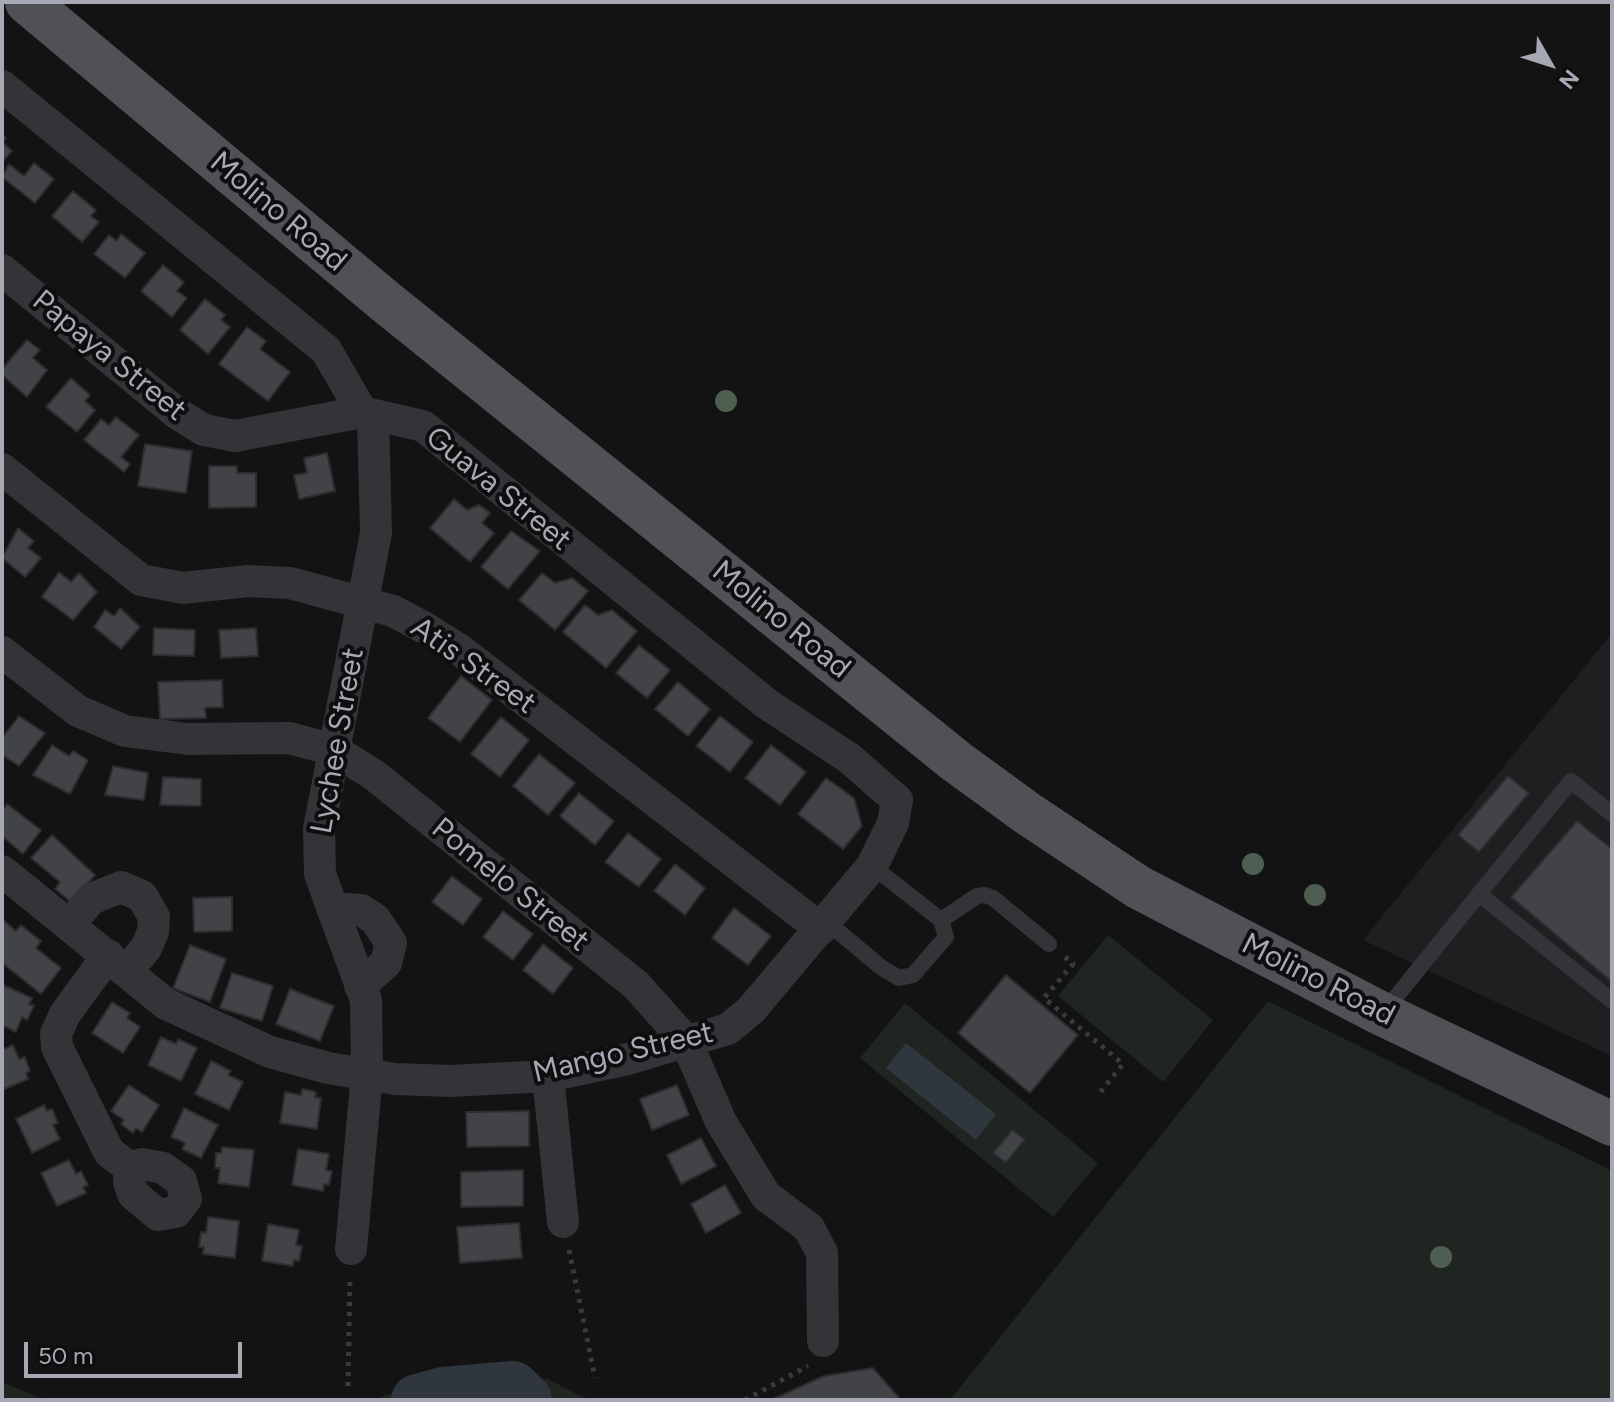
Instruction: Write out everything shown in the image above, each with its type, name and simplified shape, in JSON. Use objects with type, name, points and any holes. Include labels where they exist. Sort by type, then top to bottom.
[{"type":"main road","name":"Molino Road","points":[[27,2],[386,302],[957,762],[1138,887],[1382,1014],[1612,1124]]},
{"type":"street","points":[[2,86],[326,350],[367,415]]},
{"type":"street","name":"Papaya Street","points":[[2,270],[178,414],[204,430],[235,436],[367,415]]},
{"type":"street","name":"Lychee Street","points":[[351,1249],[367,1074],[366,1000],[320,874],[319,829],[376,533],[367,415]]},
{"type":"street","name":"Guava Street","points":[[367,415],[423,426],[767,704],[849,758],[897,800]]},
{"type":"street","name":"Atis Street","points":[[2,469],[141,580],[183,588],[248,581],[290,583],[393,611],[460,650],[824,925]]},
{"type":"street","name":"Pomelo Street","points":[[2,652],[78,711],[125,731],[188,739],[289,738],[334,750],[374,775],[636,985],[686,1041],[721,1122],[766,1196],[809,1228],[822,1253],[823,1341]]},
{"type":"street","name":"Mango Street","points":[[2,871],[166,1004],[241,1040],[328,1068],[367,1074],[451,1081],[548,1076],[707,1038],[740,1019],[872,866],[893,823],[897,800]]},
{"type":"street","points":[[69,925],[91,899],[121,887],[142,896],[154,917],[153,932],[146,948],[117,963],[65,1014],[56,1034],[57,1047],[109,1152],[130,1168]]},
{"type":"street","points":[[332,908],[361,910],[375,919],[391,943],[386,963],[360,986]]},
{"type":"street","points":[[548,1076],[563,1222]]},
{"type":"lane","points":[[1382,1014],[1571,781],[1612,814]]},
{"type":"lane","points":[[824,925],[899,978],[913,975],[946,937],[941,920],[872,866]]},
{"type":"lane","points":[[1479,894],[1612,1001]]},
{"type":"lane","points":[[941,920],[977,896],[985,895],[993,898],[1049,944]]},
{"type":"path","points":[[1049,944],[1073,964],[1044,998],[1123,1064],[1098,1095]]},
{"type":"path","points":[[563,1222],[595,1378]]},
{"type":"path","points":[[348,1386],[351,1249]]},
{"type":"path","points":[[745,1400],[807,1368],[823,1341]]},
{"type":"shaded area","points":[[1612,633],[1612,1056],[1363,940]]},
{"type":"shaded area","points":[[1108,935],[1213,1020],[1163,1082],[1058,996]]},
{"type":"shaded area","points":[[1268,1001],[1612,1171],[1612,1400],[950,1400]]},
{"type":"shaded area","points":[[905,1003],[1098,1163],[1053,1217],[860,1058]]},
{"type":"shaded area","points":[[906,1043],[996,1114],[976,1140],[886,1068]]},
{"type":"shaded area","points":[[500,1373],[548,1379],[588,1400],[371,1400],[444,1379]]},
{"type":"shaded area","points":[[2,1382],[45,1400],[2,1400]]},
{"type":"building","points":[[2,142],[12,151],[2,162]]},
{"type":"building","points":[[34,163],[54,179],[35,203],[2,177],[9,164],[24,176]]},
{"type":"building","points":[[73,191],[96,210],[91,216],[99,222],[82,242],[52,216]]},
{"type":"building","points":[[121,234],[145,253],[125,278],[94,254],[109,235],[117,241]]},
{"type":"building","points":[[163,265],[184,282],[177,291],[187,298],[172,317],[141,291]]},
{"type":"building","points":[[205,299],[225,315],[221,320],[230,327],[208,354],[180,330]]},
{"type":"building","points":[[247,327],[266,341],[260,349],[290,372],[268,401],[219,364]]},
{"type":"building","points":[[27,340],[40,350],[33,358],[47,370],[27,397],[2,375],[2,369]]},
{"type":"building","points":[[71,378],[90,395],[85,401],[95,410],[77,432],[46,407]]},
{"type":"building","points":[[116,417],[139,435],[121,457],[130,464],[124,472],[84,440],[101,419],[109,425]]},
{"type":"building","points":[[145,444],[192,451],[186,493],[138,486]]},
{"type":"building","points":[[327,453],[335,491],[299,499],[294,475],[307,473],[304,458]]},
{"type":"building","points":[[209,466],[237,466],[237,473],[256,473],[256,507],[209,508]]},
{"type":"building","points":[[454,499],[467,510],[479,505],[490,513],[482,523],[494,533],[470,562],[430,528]]},
{"type":"building","points":[[18,528],[34,541],[28,548],[41,558],[25,577],[2,558]]},
{"type":"building","points":[[511,531],[540,551],[508,589],[481,567]]},
{"type":"building","points":[[59,572],[71,582],[79,573],[97,592],[73,620],[42,597]]},
{"type":"building","points":[[542,573],[555,583],[572,578],[588,591],[555,630],[519,600]]},
{"type":"building","points":[[585,605],[598,615],[612,610],[637,631],[606,668],[563,632]]},
{"type":"building","points":[[120,608],[140,627],[121,649],[94,627],[105,610],[114,616]]},
{"type":"building","points":[[154,628],[195,630],[194,656],[153,655]]},
{"type":"building","points":[[256,628],[258,656],[221,658],[219,630]]},
{"type":"building","points":[[639,645],[670,670],[647,698],[616,673]]},
{"type":"building","points":[[461,676],[492,700],[460,742],[428,718]]},
{"type":"building","points":[[222,680],[223,707],[205,708],[206,718],[160,719],[158,682]]},
{"type":"building","points":[[678,682],[710,709],[688,736],[655,709]]},
{"type":"building","points":[[19,716],[45,733],[19,766],[2,755],[2,738]]},
{"type":"building","points":[[720,716],[753,742],[730,772],[696,746]]},
{"type":"building","points":[[501,717],[529,740],[500,777],[471,754]]},
{"type":"building","points":[[52,745],[69,756],[73,751],[88,760],[70,794],[33,775]]},
{"type":"building","points":[[771,745],[806,772],[780,805],[745,778]]},
{"type":"building","points":[[539,754],[575,783],[548,815],[513,786]]},
{"type":"building","points":[[113,766],[148,773],[144,800],[105,795]]},
{"type":"building","points":[[1508,776],[1529,793],[1479,852],[1458,835]]},
{"type":"building","points":[[163,777],[201,779],[201,806],[160,805]]},
{"type":"building","points":[[826,778],[854,798],[862,826],[843,849],[798,814]]},
{"type":"building","points":[[579,793],[614,821],[595,845],[560,816]]},
{"type":"building","points":[[7,804],[41,830],[23,854],[2,836],[2,810]]},
{"type":"building","points":[[1577,821],[1612,849],[1612,982],[1511,897]]},
{"type":"building","points":[[628,833],[661,859],[639,887],[605,862]]},
{"type":"building","points":[[52,835],[95,875],[71,902],[55,889],[60,882],[31,858]]},
{"type":"building","points":[[675,864],[705,888],[685,915],[654,891]]},
{"type":"building","points":[[452,876],[482,899],[463,925],[432,902]]},
{"type":"building","points":[[232,897],[232,931],[194,932],[193,898]]},
{"type":"building","points":[[734,908],[771,936],[748,965],[712,938]]},
{"type":"building","points":[[503,911],[533,934],[513,960],[483,937]]},
{"type":"building","points":[[2,919],[16,931],[21,925],[41,941],[36,948],[61,968],[41,994],[2,963]]},
{"type":"building","points":[[543,944],[573,968],[553,994],[523,970]]},
{"type":"building","points":[[190,945],[226,959],[210,1002],[173,988]]},
{"type":"building","points":[[232,973],[273,986],[262,1021],[220,1008]]},
{"type":"building","points":[[1006,975],[1078,1035],[1030,1093],[958,1033]]},
{"type":"building","points":[[3,985],[32,998],[29,1004],[34,1006],[27,1020],[22,1017],[16,1032],[2,1025]]},
{"type":"building","points":[[290,989],[334,1006],[320,1041],[276,1024]]},
{"type":"building","points":[[112,1002],[130,1013],[127,1018],[140,1027],[123,1053],[92,1033]]},
{"type":"building","points":[[161,1037],[176,1044],[178,1039],[197,1048],[181,1081],[148,1065]]},
{"type":"building","points":[[13,1045],[19,1059],[25,1057],[30,1071],[26,1073],[28,1079],[2,1090],[2,1050]]},
{"type":"building","points":[[211,1061],[231,1071],[228,1075],[243,1082],[229,1110],[195,1094]]},
{"type":"building","points":[[129,1085],[159,1105],[142,1132],[136,1128],[133,1133],[121,1124],[124,1120],[111,1111]]},
{"type":"building","points":[[677,1085],[689,1115],[652,1130],[640,1099]]},
{"type":"building","points":[[302,1089],[316,1092],[315,1097],[321,1098],[317,1129],[280,1123],[285,1092],[301,1095]]},
{"type":"building","points":[[44,1105],[47,1111],[52,1109],[58,1123],[53,1125],[60,1139],[32,1153],[16,1119]]},
{"type":"building","points":[[184,1108],[218,1125],[201,1158],[182,1149],[185,1143],[171,1137]]},
{"type":"building","points":[[529,1111],[529,1146],[467,1147],[466,1112]]},
{"type":"building","points":[[1012,1130],[1025,1139],[1006,1163],[993,1153]]},
{"type":"building","points":[[701,1138],[716,1166],[681,1184],[667,1155]]},
{"type":"building","points":[[222,1147],[254,1150],[249,1187],[218,1183],[220,1168],[215,1168],[216,1153],[221,1153]]},
{"type":"building","points":[[298,1149],[329,1154],[326,1170],[332,1171],[329,1185],[324,1184],[323,1191],[292,1185]]},
{"type":"building","points":[[69,1160],[76,1174],[81,1171],[88,1185],[83,1187],[86,1193],[57,1206],[41,1173]]},
{"type":"building","points":[[523,1170],[523,1206],[461,1207],[461,1172]]},
{"type":"building","points":[[725,1185],[741,1213],[706,1233],[691,1204]]},
{"type":"building","points":[[208,1217],[239,1221],[235,1258],[203,1254],[204,1247],[199,1247],[201,1232],[206,1233]]},
{"type":"building","points":[[519,1223],[522,1258],[460,1263],[457,1227]]},
{"type":"building","points":[[268,1224],[299,1230],[296,1245],[302,1246],[299,1261],[294,1260],[293,1266],[262,1261]]},
{"type":"building","points":[[873,1368],[901,1400],[771,1400],[824,1376]]},
{"type":"waterway","points":[[417,1400],[443,1393],[513,1387],[526,1400]]}]
